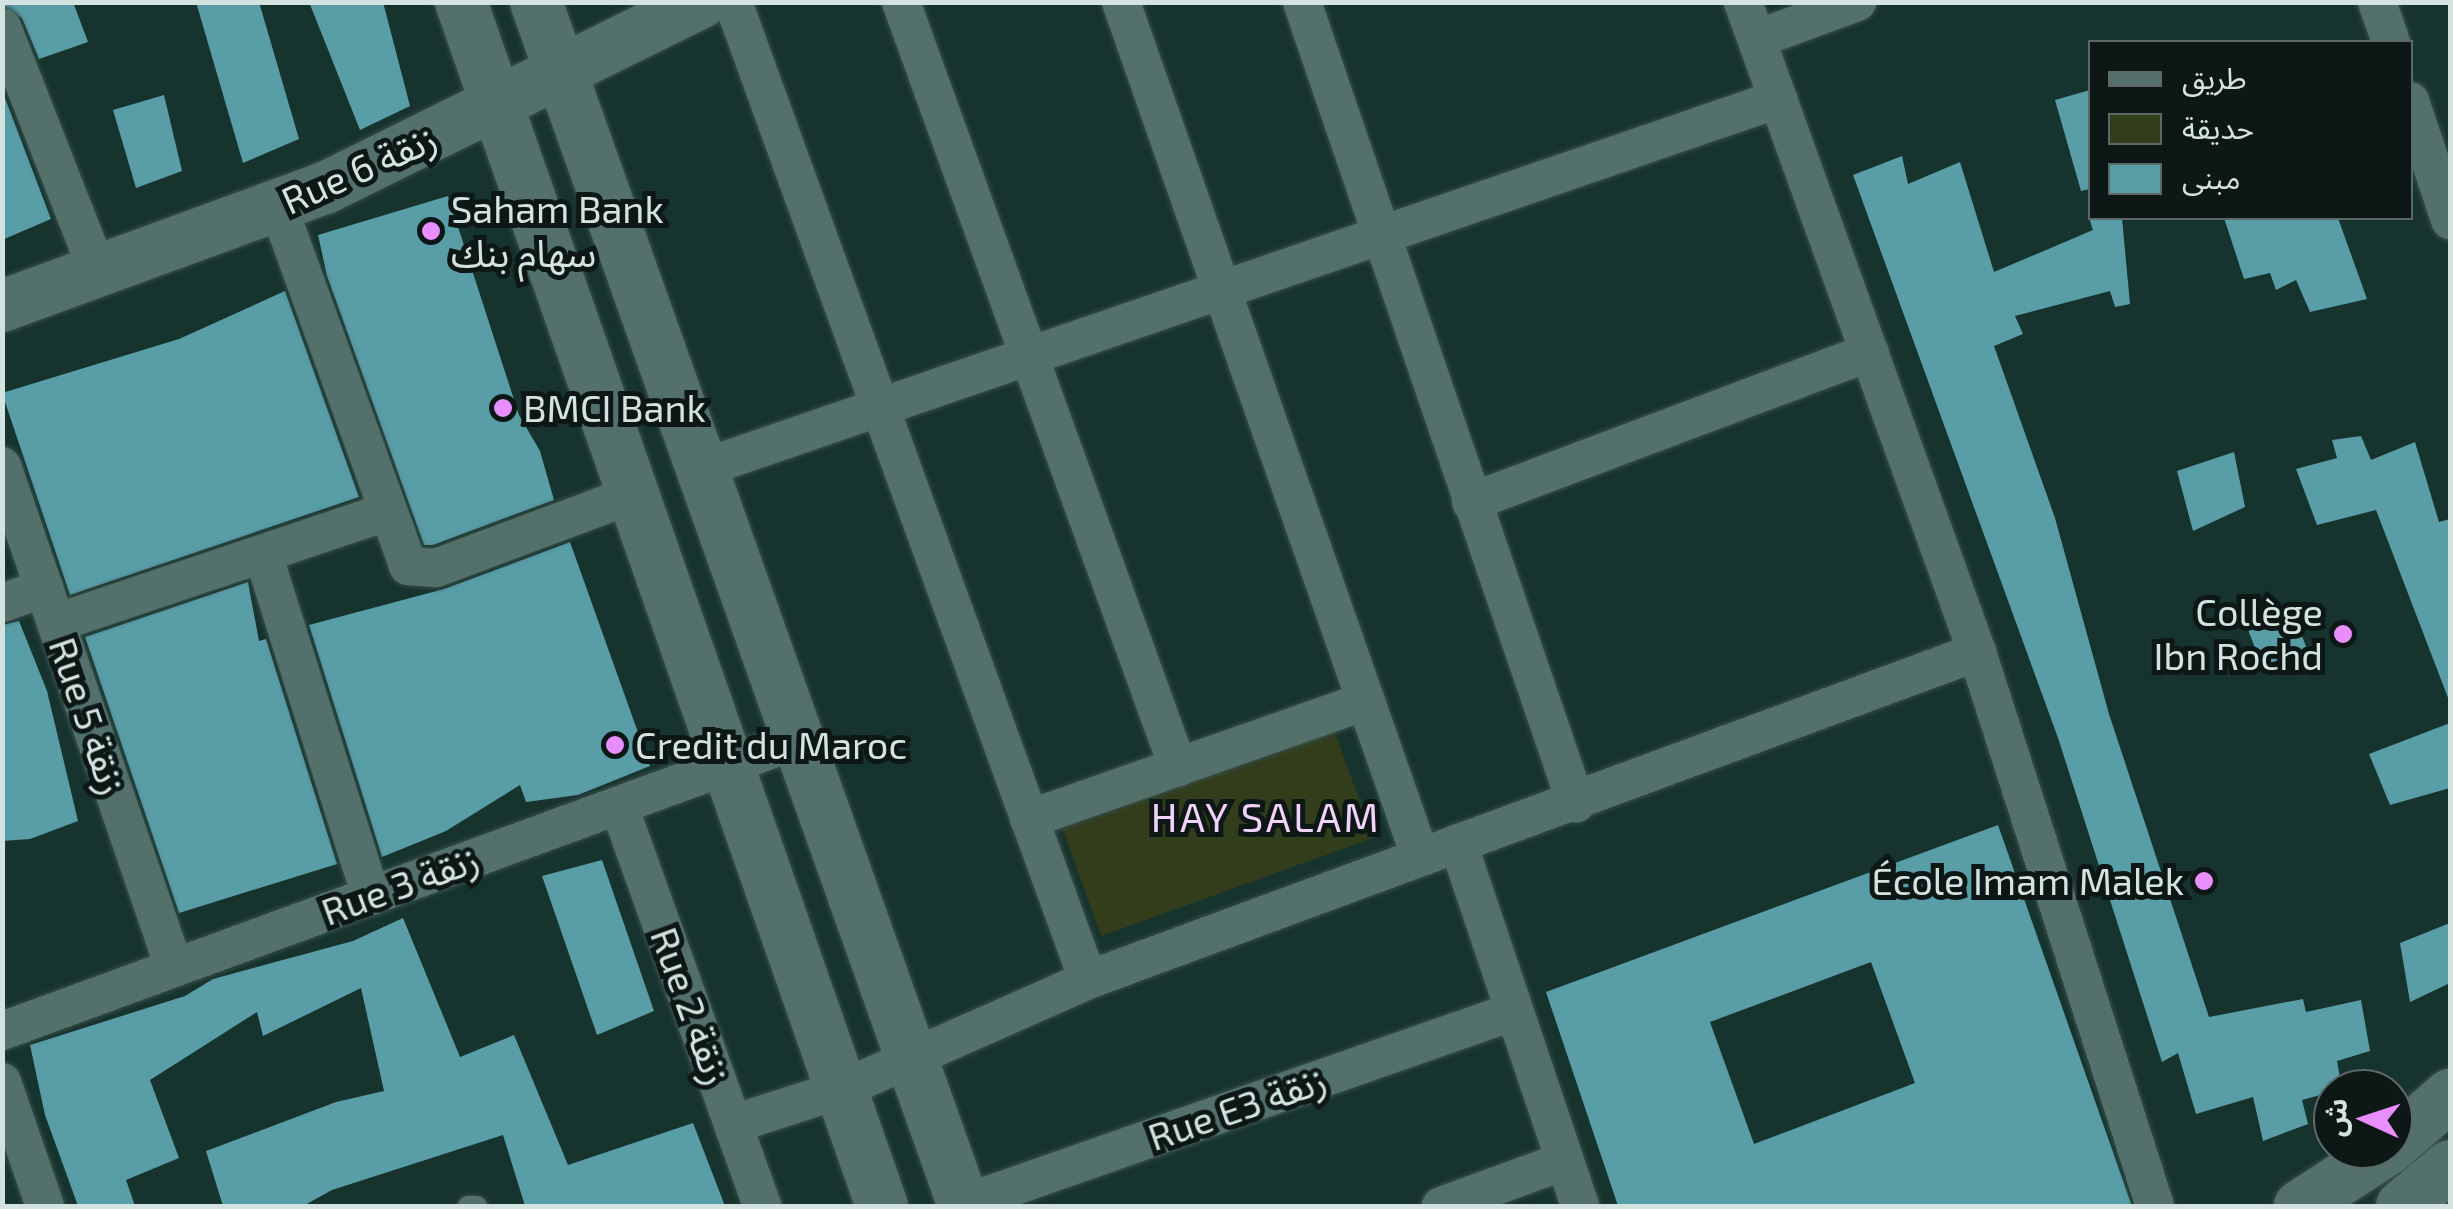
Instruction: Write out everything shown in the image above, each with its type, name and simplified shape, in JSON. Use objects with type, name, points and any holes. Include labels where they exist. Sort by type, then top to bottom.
[{"type":"main road","points":[[461,2],[725,767],[882,1206]]},
{"type":"main road","points":[[536,2],[964,1205]]},
{"type":"main road","name":"Rue 6 زنقة","points":[[2,306],[278,206],[428,141],[494,103],[702,2]]},
{"type":"main road","points":[[2413,1127],[2450,1095]]},
{"type":"main road","points":[[2402,1206],[2450,1166]]},
{"type":"main road","points":[[2300,1206],[2356,1169]]},
{"type":"street","points":[[734,2],[1088,980]]},
{"type":"street","points":[[901,2],[1178,768]]},
{"type":"street","points":[[1121,2],[1420,856]]},
{"type":"street","points":[[1743,2],[1977,652],[2155,1206]]},
{"type":"street","points":[[1757,39],[1857,2]]},
{"type":"street","points":[[2377,2],[2390,40]]},
{"type":"street","points":[[1304,3],[1576,803]]},
{"type":"street","points":[[2,27],[98,272]]},
{"type":"street","points":[[700,469],[1778,99]]},
{"type":"street","points":[[2413,110],[2450,220]]},
{"type":"street","points":[[278,206],[408,566],[425,571],[631,495]]},
{"type":"street","points":[[1471,502],[1870,352]]},
{"type":"street","name":"Rue 5 زنقة","points":[[2,466],[174,967]]},
{"type":"street","points":[[2,603],[50,606],[263,554],[386,512]]},
{"type":"street","points":[[263,554],[371,896]]},
{"type":"street","points":[[734,1124],[842,1089],[912,1053],[1088,980],[1977,652]]},
{"type":"street","points":[[1030,819],[1366,702]]},
{"type":"street","name":"Rue 3 زنقة","points":[[2,1031],[797,740]]},
{"type":"street","name":"Rue 2 زنقة","points":[[619,806],[762,1206]]},
{"type":"street","points":[[1458,843],[1580,1206]]},
{"type":"street","name":"Rue E3 زنقة","points":[[964,1205],[1512,1012]]},
{"type":"street","points":[[2,1082],[45,1206]]},
{"type":"street","points":[[1441,1206],[1564,1162]]},
{"type":"lane","points":[[468,1206],[477,1206]]},
{"type":"green space","points":[[1332,724],[1373,838],[1101,936],[1060,822]]},
{"type":"building","points":[[73,2],[88,42],[39,59],[22,18],[2,5]]},
{"type":"building","points":[[196,2],[259,2],[299,139],[243,163]]},
{"type":"building","points":[[309,2],[383,2],[410,106],[360,130]]},
{"type":"building","points":[[2,90],[51,219],[2,240]]},
{"type":"building","points":[[2088,91],[2088,189],[2081,191],[2055,100]]},
{"type":"building","points":[[164,95],[182,171],[136,188],[113,110]]},
{"type":"building","points":[[1902,156],[1908,184],[1960,162],[1994,272],[2093,230],[2090,220],[2122,220],[2130,304],[2115,307],[2110,291],[2015,316],[2023,334],[1994,346],[2055,518],[2109,714],[2209,1017],[2303,999],[2306,1012],[2361,1000],[2370,1051],[2337,1061],[2338,1069],[2313,1069],[2313,1097],[2302,1100],[2308,1124],[2263,1141],[2253,1097],[2196,1114],[2178,1053],[2162,1062],[2058,738],[1853,175]]},
{"type":"building","points":[[448,196],[519,415],[540,451],[554,500],[424,545],[327,276],[318,235]]},
{"type":"building","points":[[2225,220],[2339,220],[2367,299],[2310,312],[2296,280],[2276,290],[2270,273],[2244,279]]},
{"type":"building","points":[[285,291],[359,497],[70,595],[2,393],[179,339]]},
{"type":"building","points":[[2361,436],[2371,460],[2415,442],[2439,522],[2450,519],[2450,703],[2376,510],[2317,525],[2296,469],[2337,458],[2332,440]]},
{"type":"building","points":[[2234,452],[2245,507],[2193,531],[2177,471]]},
{"type":"building","points":[[570,542],[650,766],[578,795],[526,802],[520,785],[446,831],[382,857],[309,625],[444,589]]},
{"type":"building","points":[[248,582],[259,641],[266,639],[337,864],[179,913],[85,637]]},
{"type":"building","points":[[2290,605],[2307,649],[2262,666],[2245,622]]},
{"type":"building","points":[[19,621],[47,691],[78,821],[30,839],[2,841],[2,625]]},
{"type":"building","points":[[2450,723],[2450,788],[2390,805],[2369,754]]},
{"type":"building","points":[[1998,825],[2132,1206],[1618,1206],[1546,992]],"holes":[[[1871,962],[1915,1083],[1754,1144],[1710,1022]]]},
{"type":"building","points":[[602,860],[654,1011],[597,1035],[542,876]]},
{"type":"building","points":[[403,918],[460,1057],[514,1035],[568,1165],[693,1123],[725,1206],[525,1206],[503,1135],[332,1190],[303,1206],[223,1206],[206,1151],[336,1102],[384,1091],[361,988],[263,1036],[257,1012],[150,1080],[179,1158],[126,1180],[135,1206],[78,1206],[45,1115],[30,1045],[185,996],[213,979],[353,941]]},
{"type":"building","points":[[2450,923],[2450,983],[2410,1002],[2400,943]]},
{"type":"place","name":"Saham Bank سهام بنك","points":[[431,231]]},
{"type":"place","name":"BMCI Bank","points":[[503,408]]},
{"type":"place","name":"Collège Ibn Rochd","points":[[2343,634]]},
{"type":"place","name":"Credit du Maroc","points":[[615,745]]},
{"type":"place","name":"École Imam Malek","points":[[2204,881]]},
{"type":"district","name":"HAY SALAM","points":[[1266,816]]}]
